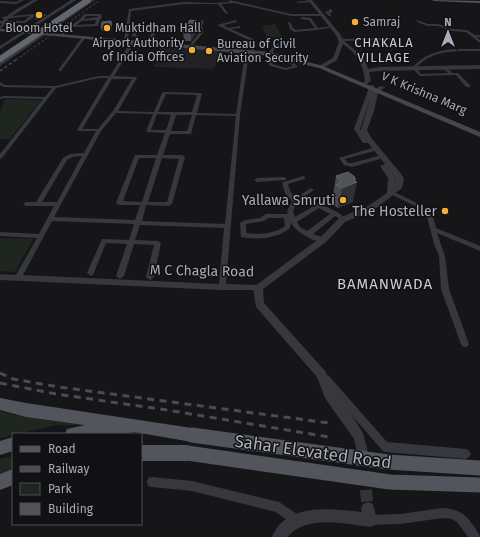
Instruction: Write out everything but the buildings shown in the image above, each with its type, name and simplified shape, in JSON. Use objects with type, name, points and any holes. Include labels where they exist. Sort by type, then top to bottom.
[{"type":"highway","points":[[0,54],[82,0]]},
{"type":"highway","points":[[0,59],[94,1]]},
{"type":"main road","points":[[434,0],[480,1]]},
{"type":"main road","points":[[470,0],[480,1]]},
{"type":"main road","points":[[0,28],[46,33]]},
{"type":"main road","name":"V K Krishna Marg","points":[[46,33],[246,51],[324,67]]},
{"type":"main road","name":"V K Krishna Marg","points":[[46,33],[253,50],[309,60],[480,129]]},
{"type":"main road","name":"V K Krishna Marg","points":[[373,86],[480,135]]},
{"type":"main road","name":"Sahar Elevated Road","points":[[0,404],[26,410],[192,435],[388,462],[480,468]]},
{"type":"main road","points":[[80,433],[134,426]]},
{"type":"main road","points":[[0,448],[12,444]]},
{"type":"main road","name":"Sahar Elevated Road","points":[[142,454],[187,454],[390,482],[480,486]]},
{"type":"main road","points":[[0,482],[12,477]]},
{"type":"street","points":[[0,2],[16,3],[23,0]]},
{"type":"street","points":[[0,48],[27,32],[74,0]]},
{"type":"street","points":[[298,2],[310,0],[332,27],[340,41],[357,51],[375,92],[373,106],[362,129]]},
{"type":"street","points":[[1,20],[12,10],[32,1]]},
{"type":"street","points":[[0,28],[17,11],[32,1]]},
{"type":"street","points":[[0,64],[94,1]]},
{"type":"street","points":[[218,2],[226,13]]},
{"type":"street","points":[[127,40],[130,10],[184,3],[200,4],[233,2],[291,15],[321,14],[329,12]]},
{"type":"street","points":[[200,4],[204,9]]},
{"type":"street","points":[[70,26],[89,9]]},
{"type":"street","points":[[12,10],[17,11]]},
{"type":"street","points":[[1,20],[20,18],[28,14],[34,15],[22,23],[7,20]]},
{"type":"street","points":[[44,20],[36,19],[45,14]]},
{"type":"street","points":[[77,19],[82,19],[92,19],[100,18],[100,15],[86,15],[82,19]]},
{"type":"street","points":[[302,18],[310,19],[317,28]]},
{"type":"street","points":[[82,26],[92,19]]},
{"type":"street","points":[[64,34],[64,29],[80,20],[98,19],[97,25],[70,26]]},
{"type":"street","points":[[192,44],[200,33],[202,21]]},
{"type":"street","points":[[418,21],[427,25],[438,25],[456,30],[467,31],[480,42]]},
{"type":"street","points":[[235,23],[221,26],[252,40],[254,44],[253,50]]},
{"type":"street","points":[[289,23],[293,30],[332,27]]},
{"type":"street","points":[[128,26],[156,26],[150,41]]},
{"type":"street","points":[[136,26],[134,36],[137,37]]},
{"type":"street","points":[[227,29],[239,27]]},
{"type":"street","points":[[456,30],[460,34]]},
{"type":"street","points":[[474,36],[480,36]]},
{"type":"street","points":[[60,70],[84,37]]},
{"type":"street","points":[[340,41],[391,39]]},
{"type":"street","points":[[324,67],[335,59],[340,41]]},
{"type":"street","points":[[99,130],[79,130],[132,44]]},
{"type":"street","points":[[271,52],[276,45],[284,44]]},
{"type":"street","points":[[414,68],[419,61],[430,55],[456,51],[480,50]]},
{"type":"street","points":[[279,58],[271,59],[269,61],[272,66],[284,69],[296,67],[287,60]]},
{"type":"street","points":[[222,287],[238,115],[246,60]]},
{"type":"street","points":[[367,71],[380,69],[479,67]]},
{"type":"street","points":[[414,68],[420,75],[457,74],[468,86]]},
{"type":"street","points":[[445,68],[451,74]]},
{"type":"street","points":[[0,83],[4,86],[55,87],[94,78],[135,78],[114,112],[99,130],[18,278]]},
{"type":"street","points":[[0,157],[55,87]]},
{"type":"street","points":[[164,93],[200,94],[189,132],[148,131],[156,113],[164,93]]},
{"type":"street","points":[[0,98],[46,98]]},
{"type":"street","points":[[114,112],[238,115]]},
{"type":"street","points":[[120,276],[174,113]]},
{"type":"street","points":[[362,129],[376,155]]},
{"type":"street","points":[[362,129],[376,155]]},
{"type":"street","points":[[38,204],[64,159],[72,155],[86,154]]},
{"type":"street","points":[[376,155],[352,165],[346,164],[342,158],[376,155]]},
{"type":"street","name":"M C Chagla Road","points":[[0,277],[258,288],[324,240],[344,219],[371,208],[390,192],[398,188],[400,179],[376,155]]},
{"type":"street","points":[[137,156],[182,158],[169,204],[144,204],[119,203],[137,156]]},
{"type":"street","points":[[282,172],[288,193],[295,200]]},
{"type":"street","points":[[257,180],[284,181],[303,178]]},
{"type":"street","points":[[311,190],[295,200],[290,211],[290,218],[288,227],[281,232],[263,236],[243,235],[243,223],[245,222],[262,220],[266,216],[290,218],[318,205],[344,219]]},
{"type":"street","points":[[390,192],[421,207],[430,217],[442,256],[445,289],[465,344]]},
{"type":"street","points":[[26,204],[58,204]]},
{"type":"street","points":[[308,234],[334,213]]},
{"type":"street","points":[[290,218],[300,231],[324,240]]},
{"type":"street","points":[[51,219],[228,226]]},
{"type":"street","points":[[433,229],[480,249]]},
{"type":"street","points":[[0,234],[41,236]]},
{"type":"street","points":[[91,273],[104,241],[158,243],[150,277]]},
{"type":"street","points":[[258,288],[259,304],[385,447],[466,454]]},
{"type":"street","points":[[322,375],[324,390],[331,401],[350,423],[359,438],[362,452]]},
{"type":"street","points":[[152,482],[199,487],[279,507],[296,520]]},
{"type":"street","points":[[279,537],[283,531],[296,520],[315,516],[369,515],[401,519],[442,513],[452,514],[460,518],[475,537]]},
{"type":"shaded area","points":[[160,45],[225,50],[213,69],[154,67]]},
{"type":"green space","points":[[275,24],[282,37],[267,38],[262,26]]},
{"type":"green space","points":[[5,99],[41,100],[10,139],[0,139],[0,112]]},
{"type":"green space","points":[[0,238],[33,239],[15,272],[0,271]]},
{"type":"green space","points":[[0,411],[15,415],[91,425],[57,425],[22,433],[12,433],[12,435],[0,438]]},
{"type":"green space","points":[[12,456],[12,472],[0,477],[0,459]]},
{"type":"tunnel","points":[[362,454],[368,509]]},
{"type":"railway","points":[[16,60],[100,0]]},
{"type":"railway","points":[[0,71],[17,59]]},
{"type":"railway","points":[[0,373],[13,379],[59,387],[329,423]]},
{"type":"railway","points":[[0,383],[56,394],[167,410],[329,437]]},
{"type":"place","name":"Bloom Hotel","points":[[39,15]]},
{"type":"place","name":"Samraj","points":[[355,22]]},
{"type":"place","name":"Muktidham Hall","points":[[107,28]]},
{"type":"place","name":"Airport Authority of India Offices","points":[[192,50]]},
{"type":"place","name":"Bureau of Civil Aviation Security","points":[[209,51]]},
{"type":"place","name":"Yallawa Smruti","points":[[343,200]]},
{"type":"place","name":"The Hosteller","points":[[445,211]]},
{"type":"district","name":"CHAKALA VILLAGE","points":[[384,50]]},
{"type":"district","name":"BAMANWADA","points":[[385,284]]}]
